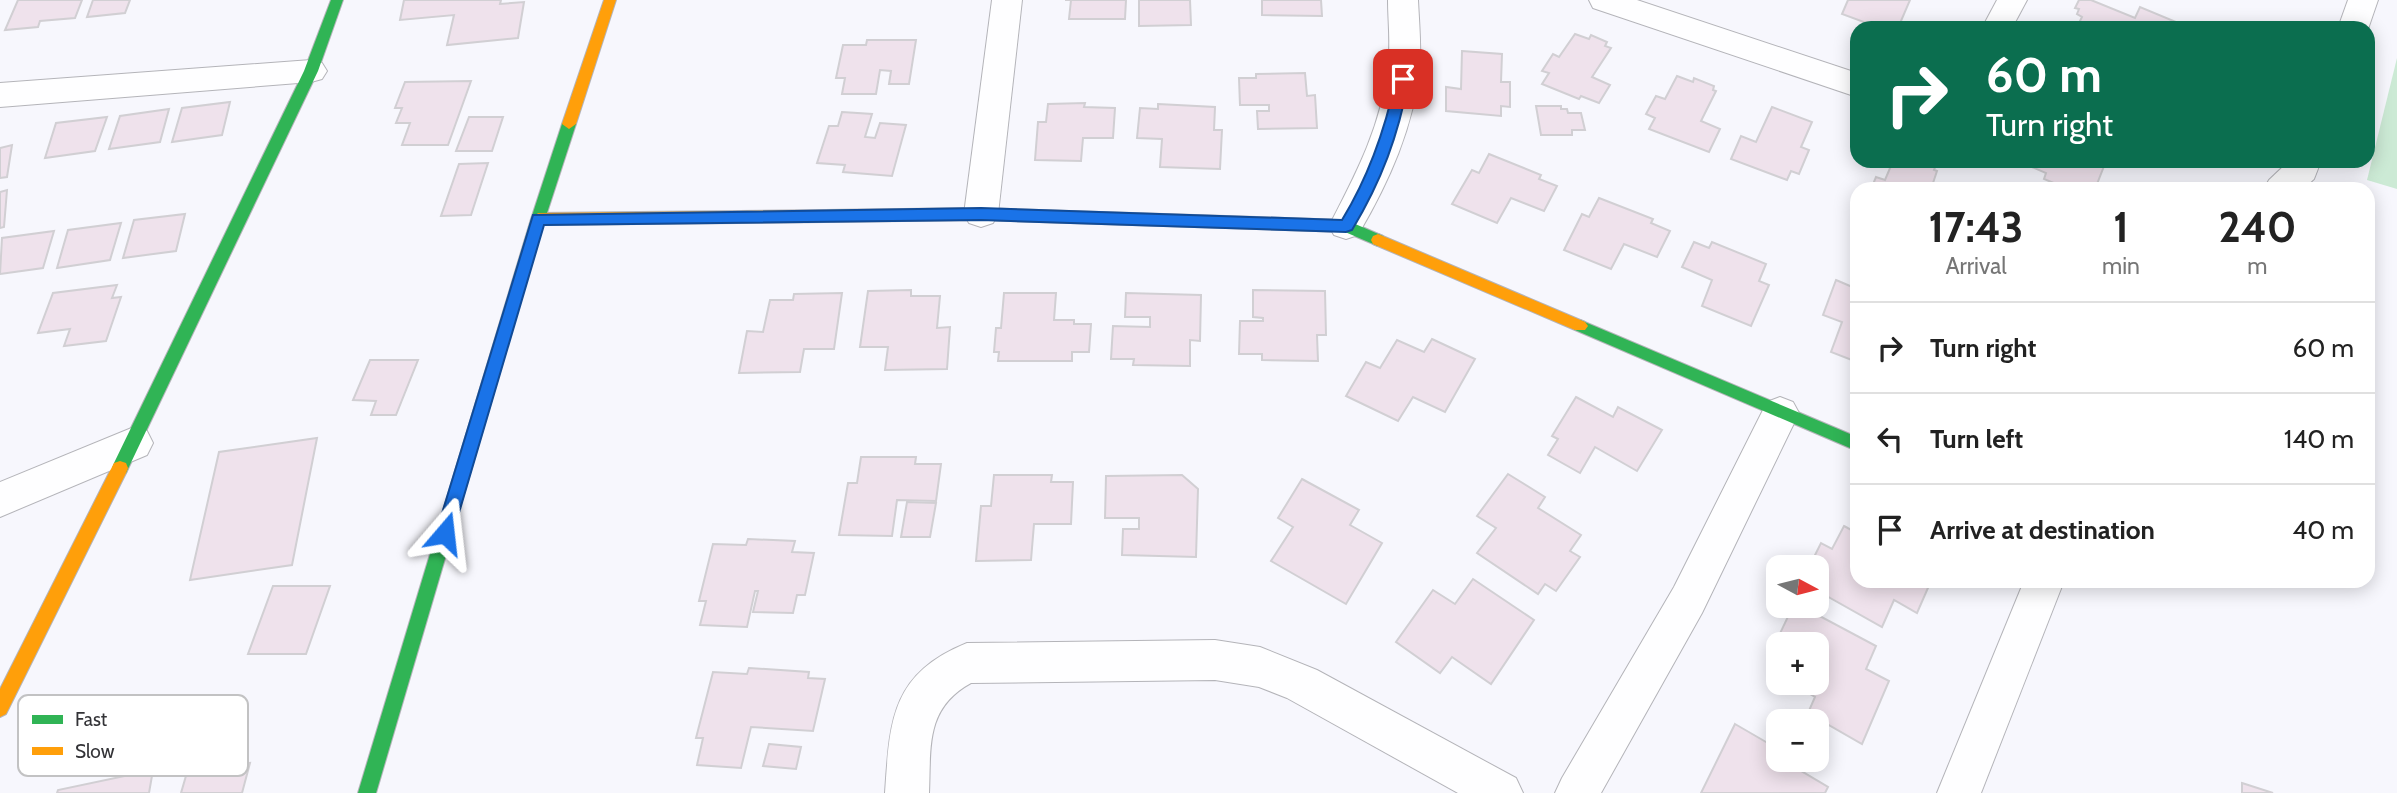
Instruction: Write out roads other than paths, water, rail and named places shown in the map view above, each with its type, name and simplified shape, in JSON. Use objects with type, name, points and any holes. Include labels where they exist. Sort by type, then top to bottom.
[{"type":"street","points":[[0,708],[134,443],[311,71],[337,0]]},
{"type":"street","points":[[367,793],[538,219],[610,0]]},
{"type":"street","points":[[981,214],[1007,0]]},
{"type":"street","points":[[1346,226],[1364,197],[1387,142],[1401,96],[1405,62],[1403,0]]},
{"type":"street","points":[[1604,0],[1850,83]]},
{"type":"street","points":[[2001,21],[2012,0]]},
{"type":"street","points":[[2356,21],[2363,0]]},
{"type":"street","points":[[0,95],[311,71]]},
{"type":"street","points":[[2289,182],[2303,168]]},
{"type":"street","points":[[538,219],[981,214],[1346,226],[1850,441]]},
{"type":"street","points":[[1577,793],[1688,600],[1780,413]]},
{"type":"street","points":[[0,500],[134,443]]},
{"type":"street","points":[[1959,793],[2042,588]]},
{"type":"street","points":[[907,793],[911,735],[916,708],[926,690],[946,672],[967,663],[1215,660],[1260,667],[1292,679],[1501,793]]}]
